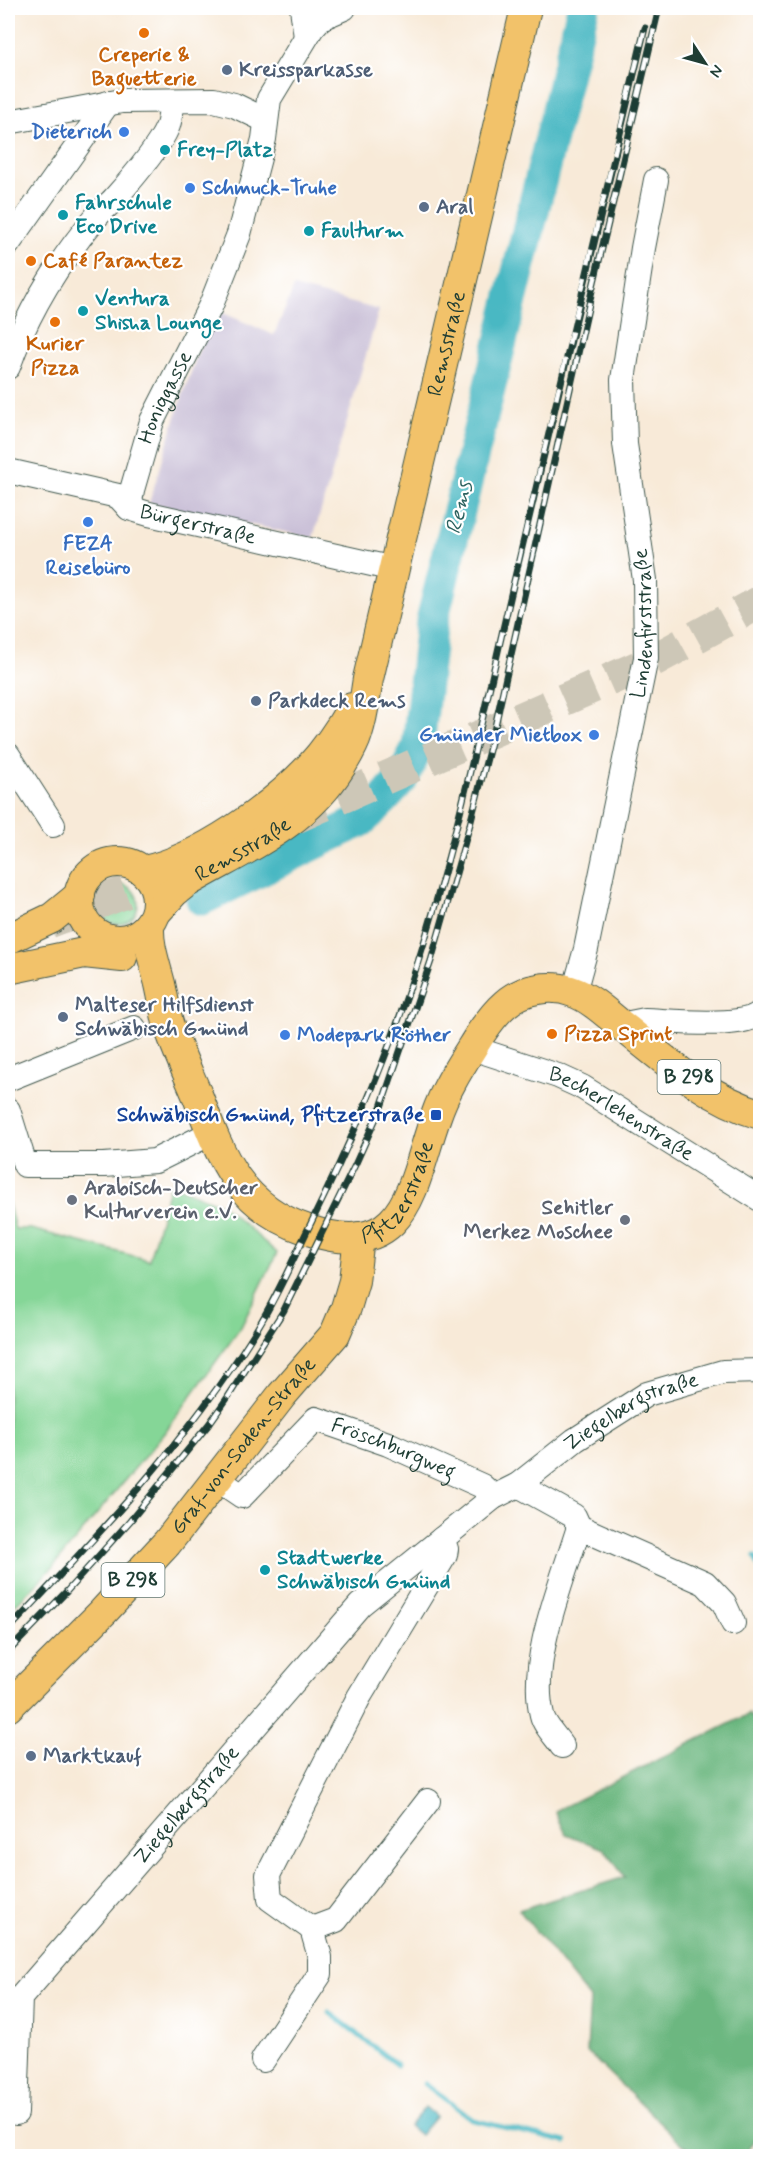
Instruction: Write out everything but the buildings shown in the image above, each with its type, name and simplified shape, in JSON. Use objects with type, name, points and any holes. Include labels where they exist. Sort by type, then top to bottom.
[{"type":"main road","name":"Remsstraße","points":[[152,919],[174,892],[184,884],[278,832],[311,804],[329,744],[368,679],[526,8]]},
{"type":"main road","name":"Remsstraße","points":[[144,871],[169,863],[220,838],[263,809],[319,777]]},
{"type":"main road","points":[[8,969],[84,953],[107,942],[129,938],[142,932],[152,919],[156,889],[144,871],[125,862],[104,864],[87,876],[80,895],[80,909],[85,921],[107,942]]},
{"type":"main road","points":[[8,939],[52,918],[80,895]]},
{"type":"main road","name":"Pfitzerstraße","points":[[152,919],[148,942],[168,1023],[211,1133],[233,1177],[257,1202],[274,1214],[304,1229],[326,1236],[359,1238],[387,1226],[398,1216],[411,1196],[436,1115],[456,1074],[495,1011],[512,998],[527,991],[541,988],[574,992]]},
{"type":"main road","points":[[8,963],[56,938],[82,931],[107,942]]},
{"type":"main road","name":"Pfitzerstraße","points":[[107,942],[137,974],[168,1023]]},
{"type":"main road","name":"B 298","points":[[574,992],[594,1004],[715,1096],[760,1114]]},
{"type":"main road","name":"Graf-von-Soden-Straße","points":[[8,1707],[159,1552],[282,1395],[335,1334],[354,1281],[359,1238]]},
{"type":"street","points":[[302,8],[306,38]]},
{"type":"street","name":"Honiggasse","points":[[129,508],[152,421],[212,305],[239,234],[264,139],[269,99],[306,38],[321,18],[344,8]]},
{"type":"street","points":[[8,122],[122,101],[214,100],[265,120]]},
{"type":"street","points":[[8,367],[17,340],[61,264],[96,217],[135,174],[163,135],[170,120],[171,101]]},
{"type":"street","points":[[8,244],[108,103]]},
{"type":"street","name":"Lindenfirststraße","points":[[574,992],[586,949],[646,658],[645,580],[625,444],[622,380],[656,180]]},
{"type":"street","name":"Bürgerstraße","points":[[8,471],[118,496],[129,508],[202,527],[394,568]]},
{"type":"street","points":[[8,755],[53,825]]},
{"type":"street","points":[[625,1029],[630,1023],[645,1020],[737,1023],[754,1018],[760,1013]]},
{"type":"street","points":[[8,1079],[134,1028]]},
{"type":"street","name":"Becherlehenstraße","points":[[472,1048],[558,1076],[582,1087],[760,1199]]},
{"type":"street","points":[[8,1110],[25,1165],[104,1165],[155,1161],[211,1133]]},
{"type":"street","name":"Ziegelbergstraße","points":[[16,2113],[20,1998],[360,1605],[494,1497],[518,1485],[575,1440],[647,1395],[723,1372],[760,1371]]},
{"type":"street","name":"Fröschburgweg","points":[[217,1479],[242,1496],[316,1419],[387,1444],[482,1486],[494,1497]]},
{"type":"street","points":[[518,1485],[574,1516],[579,1527],[705,1583],[724,1603],[733,1623]]},
{"type":"street","points":[[562,1746],[542,1717],[539,1680],[545,1635],[579,1527]]},
{"type":"street","points":[[263,2060],[320,1974],[320,1957],[312,1929],[270,1899],[268,1875],[359,1697],[445,1555],[446,1549],[442,1539]]},
{"type":"street","points":[[312,1929],[336,1920],[428,1801]]},
{"type":"shaded area","points":[[294,287],[379,310],[313,538],[149,503],[182,397],[214,309],[274,335]]},
{"type":"green space","points":[[118,884],[126,885],[132,890],[137,896],[137,912],[132,918],[126,923],[118,924],[110,923],[104,918],[99,912],[98,904],[99,896],[104,890],[110,885]]},
{"type":"green space","points":[[170,1184],[222,1205],[277,1253],[241,1327],[165,1432],[52,1568],[8,1612],[8,1201],[15,1229],[31,1229],[149,1260]]},
{"type":"green space","points":[[749,1714],[760,1729],[760,2132],[745,2156],[695,2156],[587,2052],[590,1999],[519,1910],[625,1877],[604,1849],[566,1834],[555,1811]]},
{"type":"water","points":[[425,2107],[436,2116],[420,2135],[409,2126]]},
{"type":"waterway","name":"Rems","points":[[202,899],[361,821],[403,778],[418,746],[432,621],[583,8]]},
{"type":"waterway","points":[[755,1557],[760,1569]]},
{"type":"waterway","points":[[329,2012],[397,2065]]},
{"type":"waterway","points":[[425,2084],[473,2120],[566,2142]]},
{"type":"tunnel","points":[[294,818],[652,661],[760,602]]},
{"type":"tunnel","points":[[49,922],[185,869]]},
{"type":"railway","points":[[8,1652],[130,1521],[209,1424],[228,1397],[284,1310],[381,1107],[431,961],[494,731],[591,295],[659,8]]},
{"type":"railway","points":[[8,1630],[139,1487],[200,1412],[228,1373],[278,1292],[327,1191],[383,1062],[418,962],[458,819],[645,28]]},
{"type":"place","name":"Creperie & Baguetterie","points":[[144,33]]},
{"type":"place","name":"Kreissparkasse","points":[[227,70]]},
{"type":"place","name":"Dieterich","points":[[124,132]]},
{"type":"place","name":"Frey-Platz","points":[[165,150]]},
{"type":"place","name":"Schmuck-Truhe","points":[[190,188]]},
{"type":"place","name":"Aral","points":[[424,207]]},
{"type":"place","name":"Fahrschule Eco Drive","points":[[63,215]]},
{"type":"place","name":"Faulturm","points":[[309,231]]},
{"type":"place","name":"Café Parantez","points":[[31,261]]},
{"type":"place","name":"Ventura Shisha Lounge","points":[[83,311]]},
{"type":"place","name":"Kurier Pizza","points":[[55,322]]},
{"type":"place","name":"FEZA Reisebüro","points":[[88,522]]},
{"type":"place","name":"Parkdeck Rems","points":[[256,701]]},
{"type":"place","name":"Gmünder Mietbox","points":[[594,735]]},
{"type":"place","name":"Malteser Hilfsdienst Schwäbisch Gmünd","points":[[63,1017]]},
{"type":"place","name":"Pizza Sprint","points":[[552,1034]]},
{"type":"place","name":"Modepark Röther","points":[[285,1035]]},
{"type":"place","name":"Schwäbisch Gmünd, Pfitzerstraße","points":[[436,1115]]},
{"type":"place","name":"Arabisch-Deutscher Kulturverein e.V.","points":[[72,1200]]},
{"type":"place","name":"Sehitler Merkez Moschee","points":[[625,1220]]},
{"type":"place","name":"Stadtwerke Schwäbisch Gmünd","points":[[265,1570]]},
{"type":"place","name":"Marktkauf","points":[[31,1756]]}]
